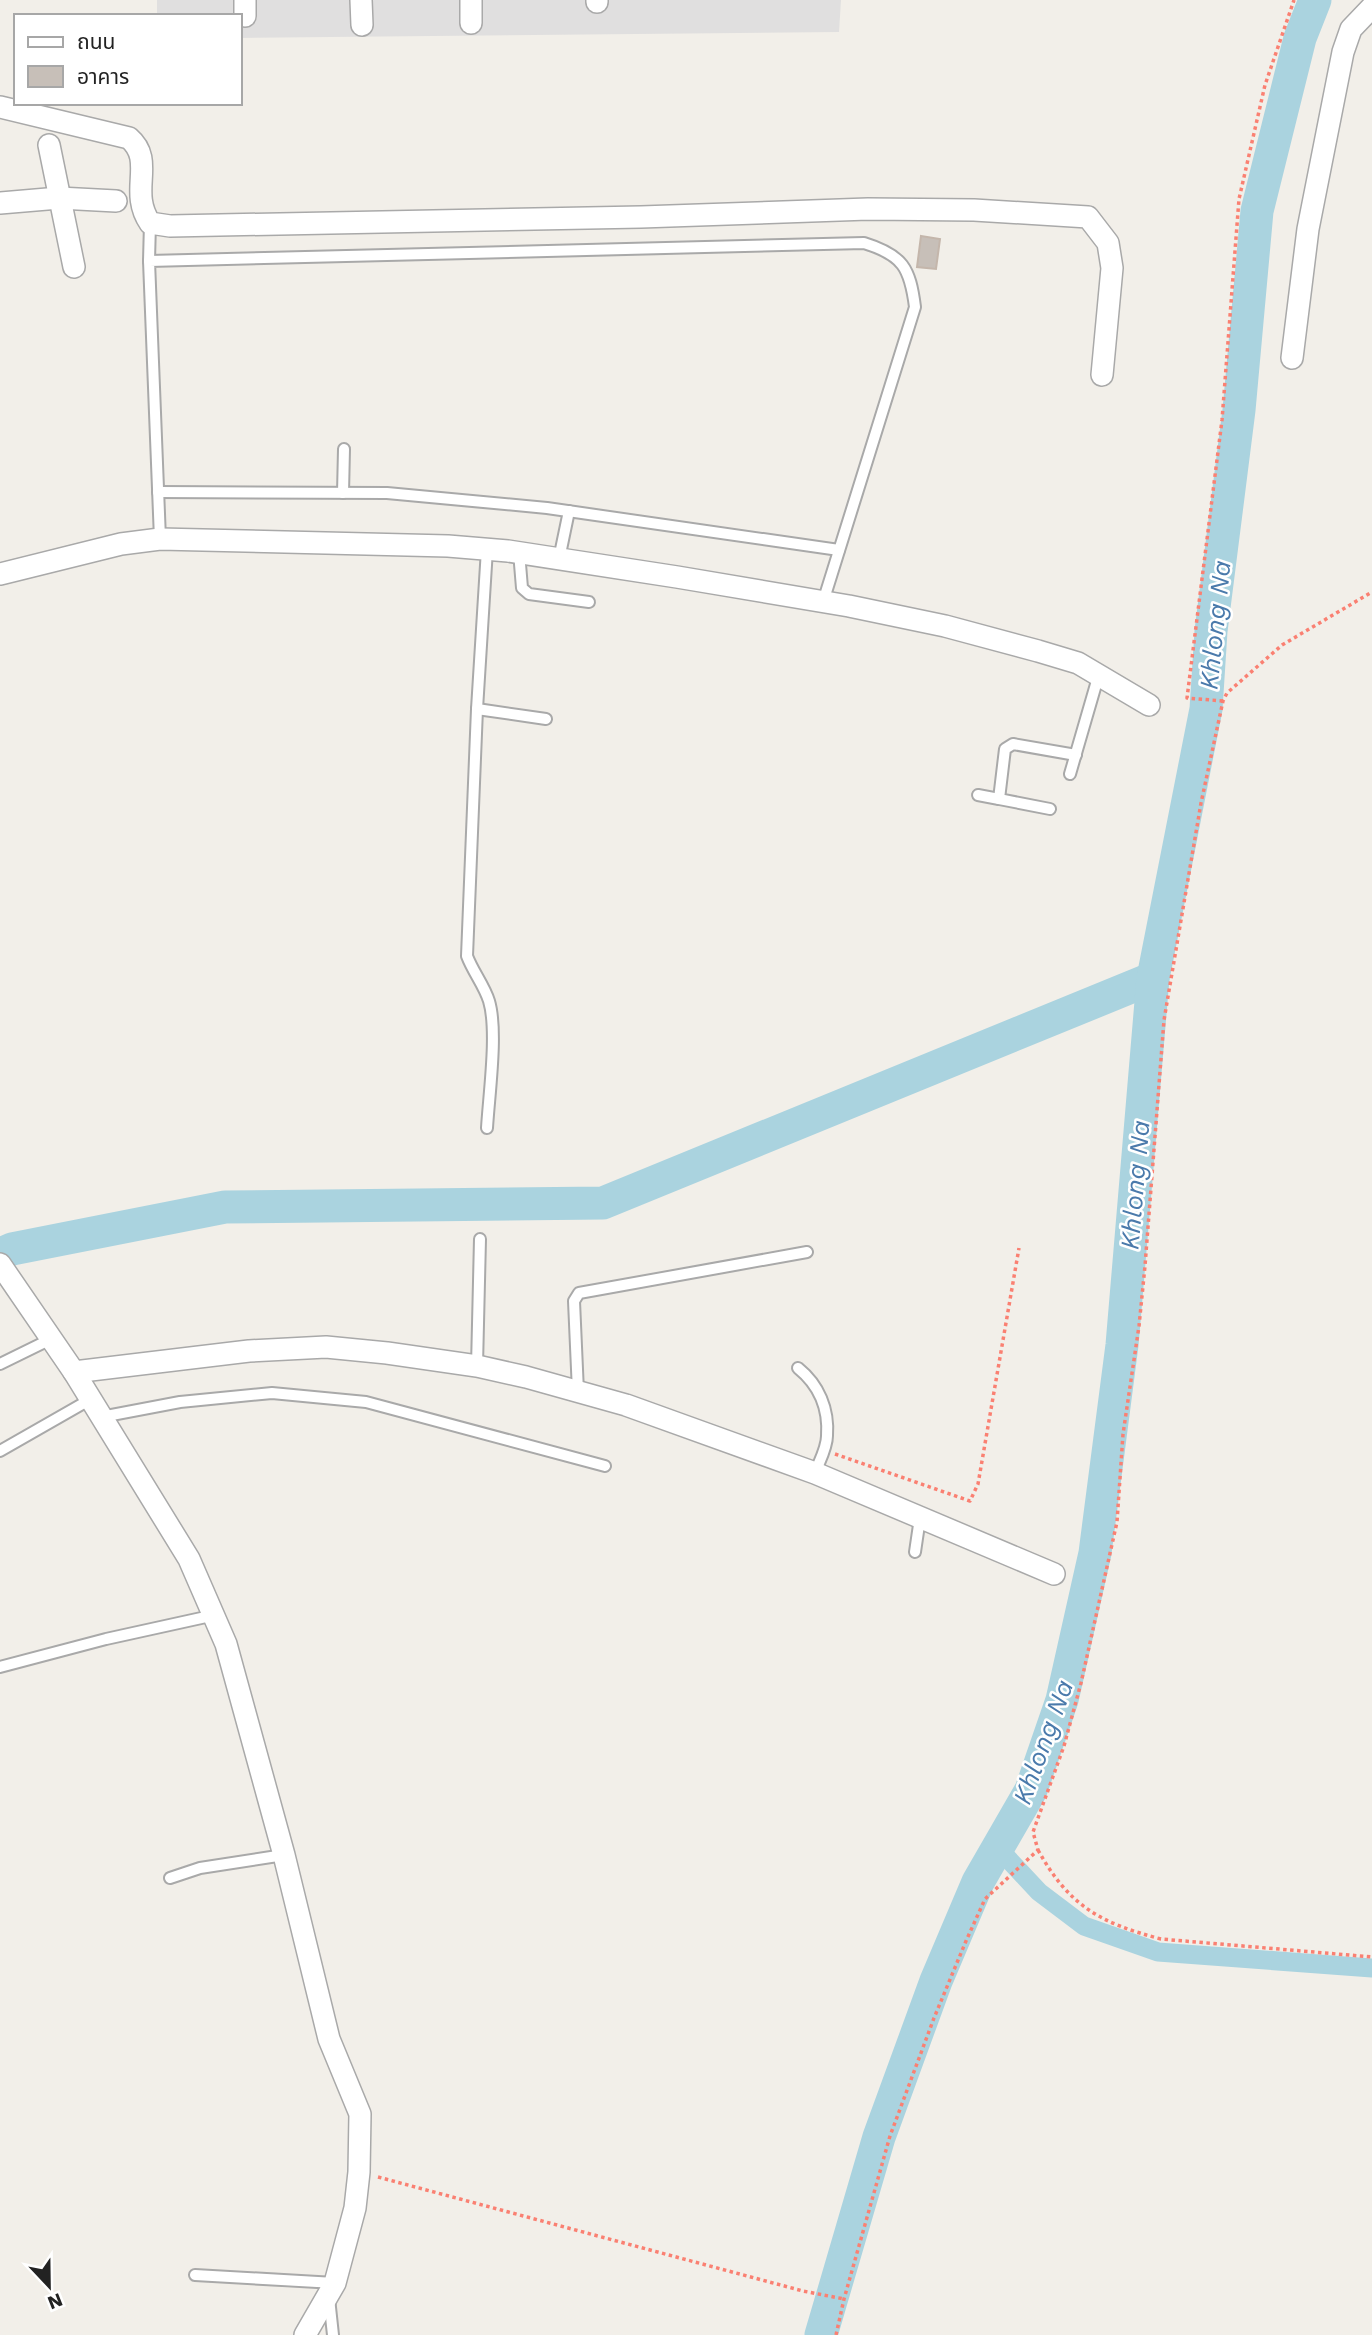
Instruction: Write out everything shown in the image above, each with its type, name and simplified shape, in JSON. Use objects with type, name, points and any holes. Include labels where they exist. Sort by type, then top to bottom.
[{"type":"street","points":[[361,0],[362,25]]},
{"type":"street","points":[[471,0],[471,23]]},
{"type":"street","points":[[1292,358],[1308,229],[1343,52],[1351,29],[1372,7]]},
{"type":"street","points":[[0,107],[129,138],[137,145],[141,155],[139,191],[142,211],[150,223],[170,226],[641,217],[868,209],[974,210],[1088,217],[1108,243],[1112,268],[1101,375]]},
{"type":"street","points":[[49,145],[74,267]]},
{"type":"street","points":[[0,203],[59,198],[117,201]]},
{"type":"street","points":[[0,574],[121,544],[160,539],[448,546],[519,552],[823,602],[945,626],[1078,663],[1149,705]]},
{"type":"street","points":[[0,1264],[9,1284],[74,1372],[189,1559],[226,1644],[284,1855],[328,2039],[360,2115],[355,2208],[332,2289],[306,2335]]},
{"type":"street","points":[[74,1372],[249,1350],[326,1347],[477,1366],[626,1405],[815,1473],[1054,1574]]},
{"type":"lane","points":[[150,223],[149,261],[160,539]]},
{"type":"lane","points":[[149,261],[864,243],[886,250],[904,267],[912,285],[915,307],[823,602]]},
{"type":"lane","points":[[343,493],[344,449]]},
{"type":"lane","points":[[158,492],[387,493],[569,511],[839,550]]},
{"type":"lane","points":[[559,559],[569,511]]},
{"type":"lane","points":[[487,549],[477,709],[467,956],[489,999],[493,1022],[487,1128]]},
{"type":"lane","points":[[519,552],[522,588],[529,594],[589,602]]},
{"type":"lane","points":[[1070,774],[1099,674]]},
{"type":"lane","points":[[477,709],[546,719]]},
{"type":"lane","points":[[999,799],[1005,749],[1009,746],[1013,744],[1076,755]]},
{"type":"lane","points":[[978,795],[1050,809]]},
{"type":"lane","points":[[477,1366],[480,1238]]},
{"type":"lane","points":[[578,1392],[573,1301],[579,1293],[807,1252]]},
{"type":"lane","points":[[0,1364],[51,1339]]},
{"type":"lane","points":[[798,1368],[813,1380],[826,1409],[827,1438],[815,1473]]},
{"type":"lane","points":[[0,1451],[96,1408],[272,1393],[366,1402],[605,1466]]},
{"type":"lane","points":[[915,1552],[920,1518]]},
{"type":"lane","points":[[0,1667],[106,1639],[215,1615]]},
{"type":"lane","points":[[170,1878],[200,1868],[284,1855]]},
{"type":"lane","points":[[195,2275],[332,2289],[333,2335]]},
{"type":"path","points":[[1223,701],[1187,698],[1222,419],[1239,199],[1265,85],[1294,0]]},
{"type":"path","points":[[1372,592],[1282,645],[1227,693],[1223,701],[1201,803],[1164,1020],[1139,1326],[1123,1434],[1117,1522],[1082,1683],[1064,1746],[1034,1832],[1038,1850],[1062,1888],[1099,1917],[1129,1931],[1195,1942],[1372,1957]]},
{"type":"path","points":[[823,1450],[970,1501],[978,1484],[1018,1248]]},
{"type":"path","points":[[836,2335],[890,2136],[966,1941],[985,1899],[1038,1850]]},
{"type":"path","points":[[359,2172],[803,2291],[844,2299]]},
{"type":"shaded area","points":[[157,0],[841,0],[839,32],[242,38],[242,14],[157,14]]},
{"type":"building","points":[[921,236],[940,239],[936,269],[917,267]]},
{"type":"waterway","name":"Khlong Na","points":[[821,2335],[879,2137],[936,1981],[978,1882],[1031,1790],[1062,1700],[1095,1553],[1122,1345],[1153,978],[1206,709],[1211,631],[1239,410],[1257,211],[1300,38],[1315,0]]},
{"type":"waterway","points":[[0,1254],[12,1249],[225,1207],[603,1203],[1153,978]]},
{"type":"waterway","points":[[998,1848],[1039,1892],[1084,1926],[1158,1952],[1372,1968]]}]
